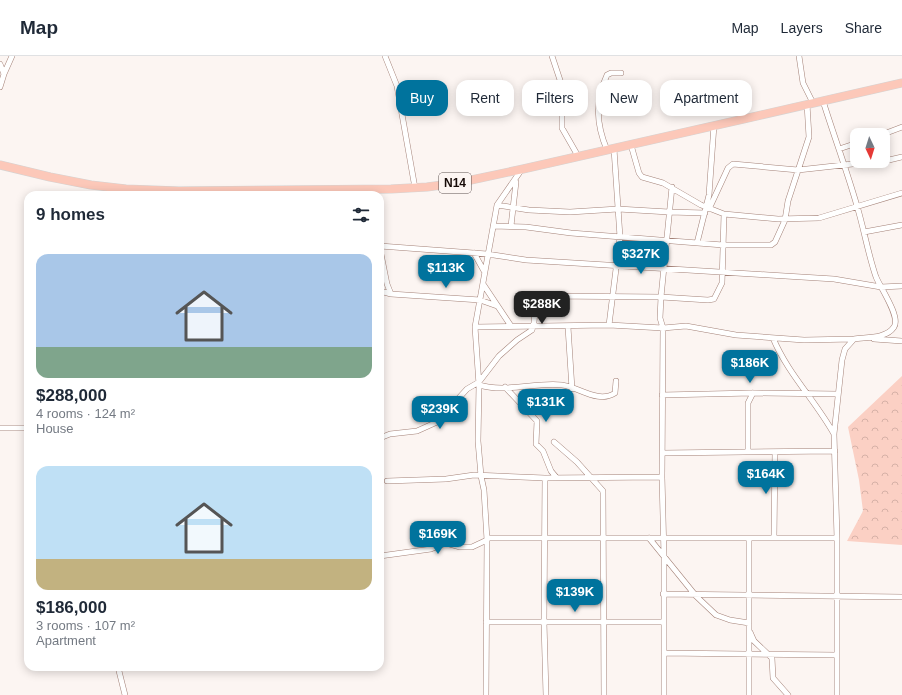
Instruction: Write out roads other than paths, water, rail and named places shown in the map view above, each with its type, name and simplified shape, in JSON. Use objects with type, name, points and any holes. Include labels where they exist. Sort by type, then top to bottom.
[{"type":"main road","name":"N14","points":[[347,191],[415,188],[457,183],[902,83]]},
{"type":"main road","name":"N14","points":[[0,165],[91,185],[156,191]]},
{"type":"street","points":[[0,87],[12,56]]},
{"type":"street","points":[[385,56],[397,86],[415,188]]},
{"type":"street","points":[[552,56],[562,86],[562,128],[578,156]]},
{"type":"street","points":[[493,226],[511,226],[571,233],[723,245],[771,245],[775,242],[784,220],[809,137],[810,104],[802,83],[799,56]]},
{"type":"street","points":[[0,64],[4,74]]},
{"type":"street","points":[[609,325],[620,237],[618,208],[610,149],[598,123],[598,107],[607,75],[612,73],[621,73]]},
{"type":"street","points":[[824,101],[857,206],[874,269],[894,314],[894,327],[888,332],[867,338]]},
{"type":"street","points":[[707,209],[714,125]]},
{"type":"street","points":[[890,132],[902,129]]},
{"type":"street","points":[[631,144],[639,173],[642,177],[672,187],[707,209],[724,214],[784,220],[818,218],[902,193]]},
{"type":"street","points":[[839,149],[850,145]]},
{"type":"street","points":[[697,242],[707,209],[728,168],[733,164],[798,170],[888,160],[902,157]]},
{"type":"street","points":[[486,695],[487,539],[478,427],[479,384],[475,327],[497,205],[516,181],[523,169]]},
{"type":"street","points":[[511,226],[516,181]]},
{"type":"street","points":[[664,695],[664,556],[662,477],[663,328],[660,318],[672,187]]},
{"type":"street","points":[[497,205],[512,208],[570,212],[618,208],[669,212],[707,209]]},
{"type":"street","points":[[479,384],[499,356],[517,340],[532,330],[534,309],[540,301],[549,296],[714,299],[722,283],[724,214]]},
{"type":"street","points":[[864,232],[902,225]]},
{"type":"street","points":[[384,246],[487,254],[526,260],[834,280],[881,287],[902,286]]},
{"type":"street","points":[[474,253],[484,272]]},
{"type":"street","points":[[384,269],[391,294]]},
{"type":"street","points":[[483,284],[511,326]]},
{"type":"street","points":[[384,292],[391,294],[480,300],[497,306]]},
{"type":"street","points":[[475,327],[568,327],[609,325],[663,328],[686,326],[736,335],[773,338],[867,338],[902,341]]},
{"type":"street","points":[[568,327],[572,389]]},
{"type":"street","points":[[773,338],[788,369],[824,416],[834,434]]},
{"type":"street","points":[[837,695],[837,538],[834,434],[837,394],[841,377],[842,360],[845,349],[854,339]]},
{"type":"street","points":[[384,436],[390,434],[417,431],[437,422],[467,389],[479,384],[505,387],[550,384],[565,385],[572,389],[602,397],[615,394],[616,381]]},
{"type":"street","points":[[505,387],[537,421],[536,444],[544,451],[551,471],[556,478]]},
{"type":"street","points":[[662,395],[753,393],[837,394]]},
{"type":"street","points":[[748,452],[748,403],[753,393]]},
{"type":"street","points":[[0,428],[24,428]]},
{"type":"street","points":[[554,442],[577,462],[603,491],[604,695]]},
{"type":"street","points":[[663,453],[835,451]]},
{"type":"street","points":[[774,538],[775,452]]},
{"type":"street","points":[[387,481],[481,476],[545,478],[662,477]]},
{"type":"street","points":[[545,478],[544,622],[546,695]]},
{"type":"street","points":[[649,538],[696,596],[716,615],[749,625]]},
{"type":"street","points":[[748,538],[749,695]]},
{"type":"street","points":[[384,555],[431,549],[446,543],[460,547],[472,547],[487,539],[837,538]]},
{"type":"street","points":[[663,594],[696,596],[902,597]]},
{"type":"street","points":[[486,622],[664,622]]},
{"type":"street","points":[[749,625],[754,641],[772,658],[773,678],[788,695]]},
{"type":"street","points":[[664,653],[836,655]]},
{"type":"street","points":[[119,671],[125,695]]}]
